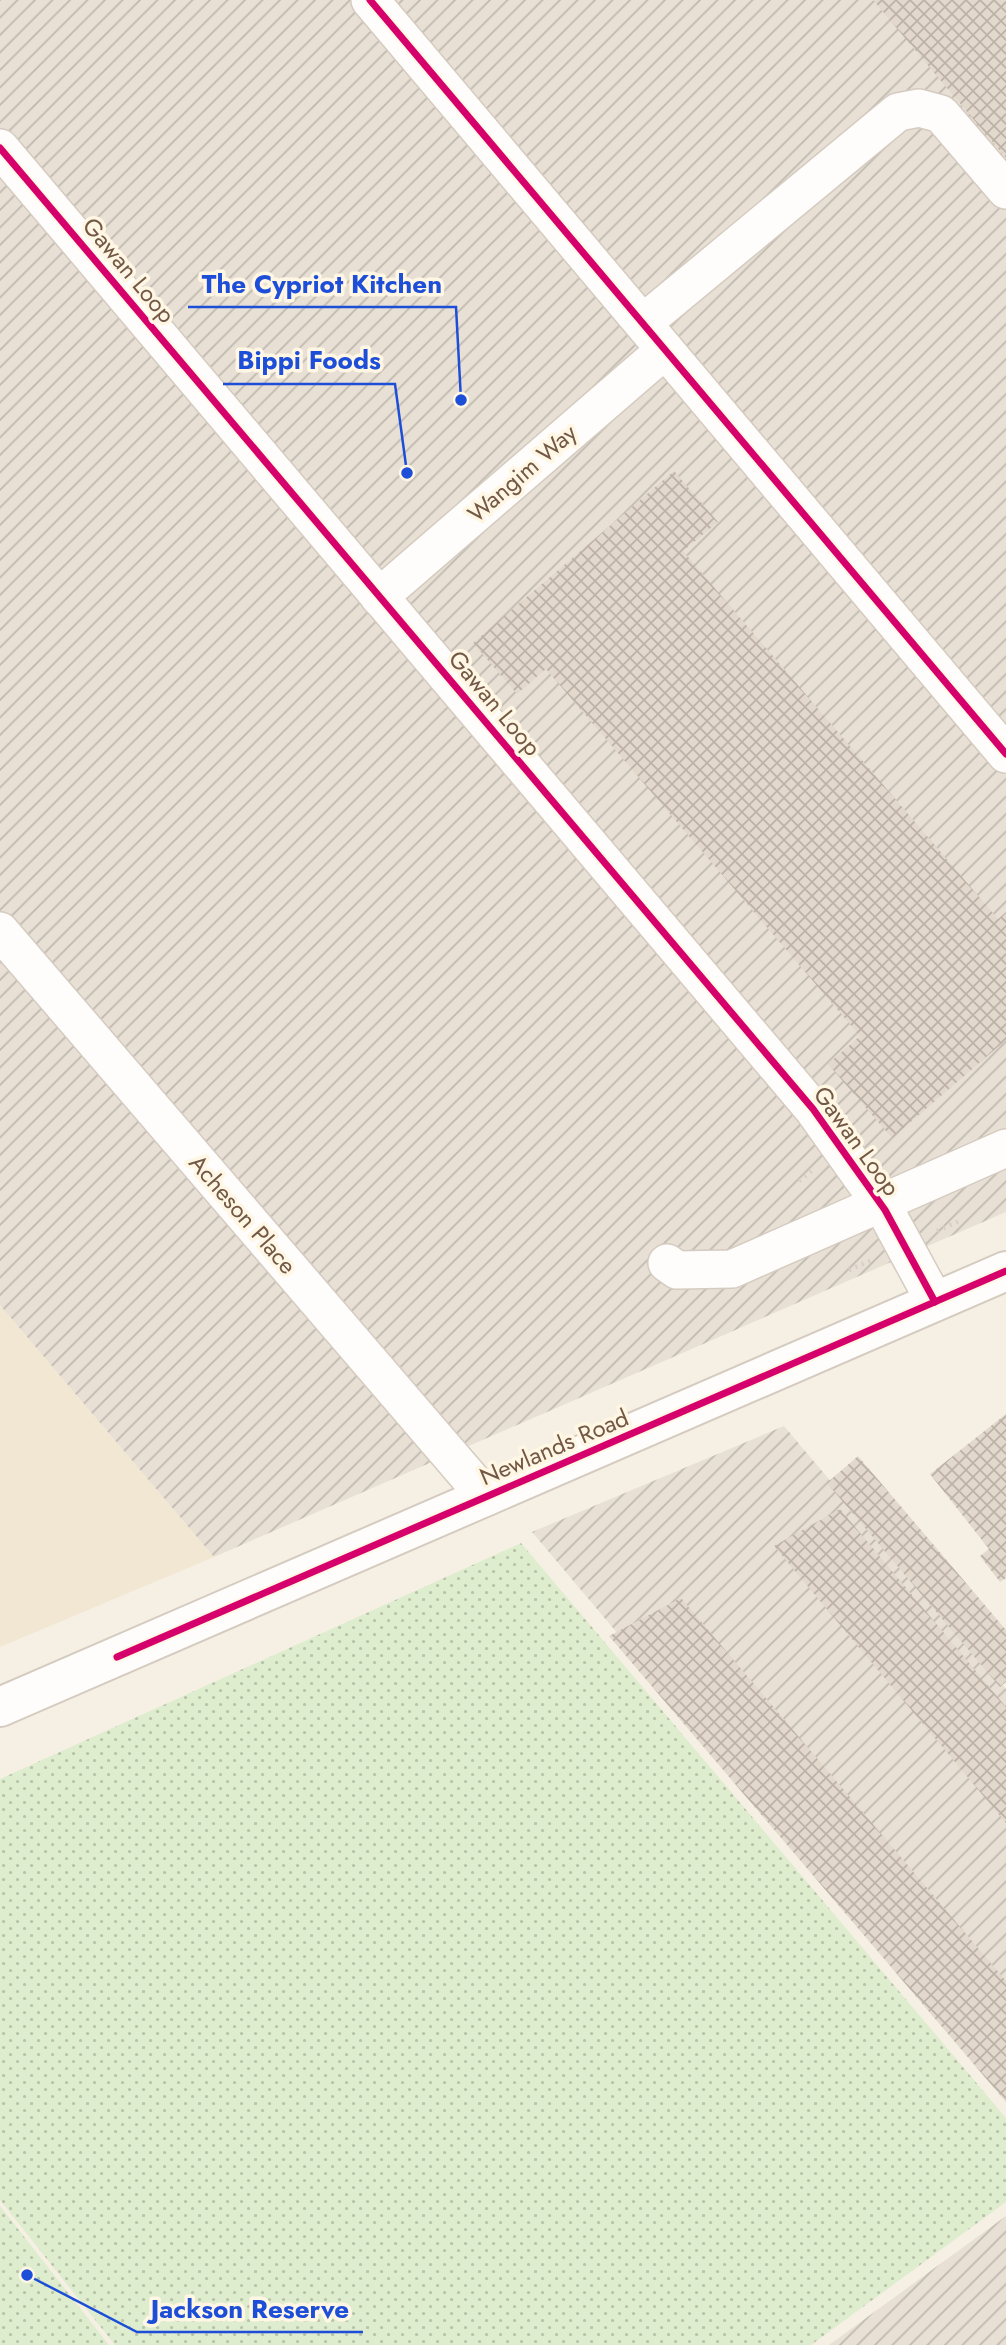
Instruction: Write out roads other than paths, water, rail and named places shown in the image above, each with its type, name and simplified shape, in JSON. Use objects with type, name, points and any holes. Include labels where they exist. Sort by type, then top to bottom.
[{"type":"street","points":[[370,0],[1006,754]]},
{"type":"street","name":"Wangim Way","points":[[379,597],[654,337],[898,112],[919,108],[941,114],[1006,190]]},
{"type":"street","name":"Gawan Loop","points":[[0,148],[813,1109],[881,1205],[935,1302]]},
{"type":"street","name":"Acheson Place","points":[[0,931],[486,1497]]},
{"type":"street","points":[[667,1263],[677,1270],[732,1269],[1006,1148]]},
{"type":"street","name":"Newlands Road","points":[[0,1707],[1006,1271]]},
{"type":"place","name":"The Cypriot Kitchen","points":[[461,400]]},
{"type":"place","name":"Bippi Foods","points":[[407,473]]},
{"type":"place","name":"Jackson Reserve","points":[[27,2275]]}]
